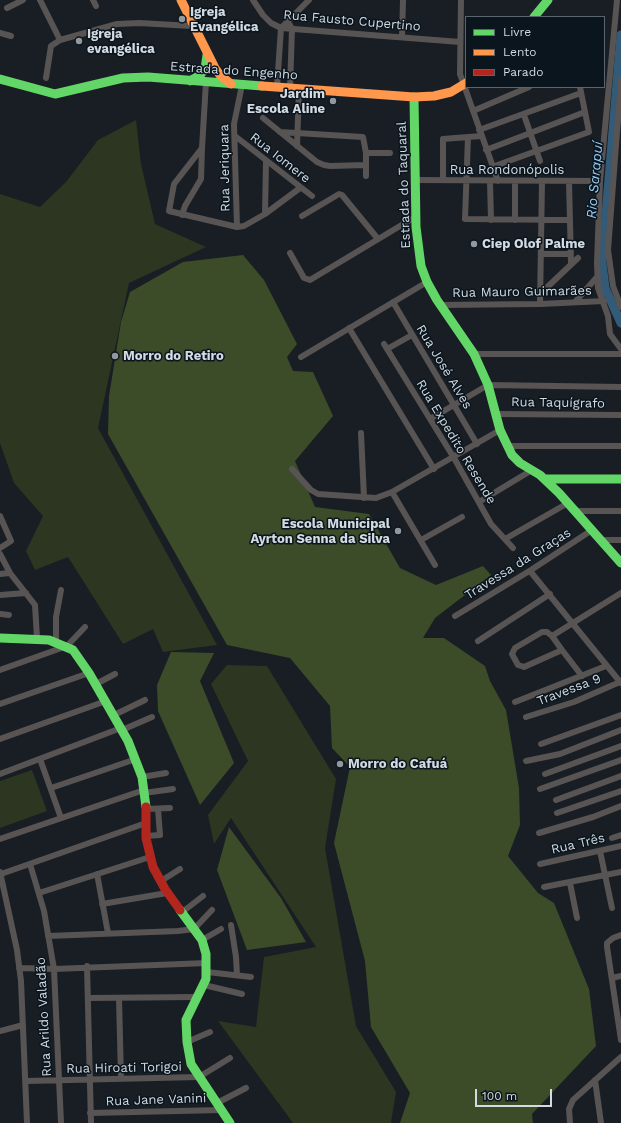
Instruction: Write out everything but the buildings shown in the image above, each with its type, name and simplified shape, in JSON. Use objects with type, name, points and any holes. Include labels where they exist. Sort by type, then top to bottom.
[{"type":"street","points":[[7,8],[23,0]]},
{"type":"street","points":[[40,0],[60,40]]},
{"type":"street","points":[[181,0],[207,55],[220,75],[231,84]]},
{"type":"street","name":"Rua Fausto Cupertino","points":[[253,0],[263,15],[271,23],[281,28],[460,42]]},
{"type":"street","points":[[277,87],[281,28],[309,0]]},
{"type":"street","points":[[402,37],[403,0]]},
{"type":"street","points":[[461,0],[459,63],[465,84]]},
{"type":"street","points":[[535,16],[548,0]]},
{"type":"street","points":[[617,0],[600,181],[597,277],[598,288],[604,301],[608,316],[610,334],[621,348]]},
{"type":"street","points":[[288,20],[292,29],[297,146]]},
{"type":"street","points":[[46,78],[51,46],[60,40],[118,24],[139,23],[192,26]]},
{"type":"street","points":[[0,33],[11,36]]},
{"type":"street","points":[[182,215],[185,206],[201,179],[205,69],[207,55]]},
{"type":"street","points":[[190,81],[200,75],[205,69]]},
{"type":"street","name":"Estrada do Engenho","points":[[0,80],[55,94],[123,78],[148,77],[414,97],[434,96],[451,92],[465,84]]},
{"type":"street","points":[[621,80],[608,250],[613,286],[621,307]]},
{"type":"street","name":"Rua Jeriquara","points":[[237,227],[234,119],[242,85]]},
{"type":"street","points":[[466,88],[472,111],[498,181]]},
{"type":"street","points":[[472,111],[527,88]]},
{"type":"street","points":[[443,180],[443,139],[480,133],[581,90],[586,112],[588,132],[492,167]]},
{"type":"street","name":"Estrada do Taquaral","points":[[414,97],[414,180],[416,217],[419,253],[427,282],[440,305],[474,354],[488,385],[495,414],[507,446],[516,459],[545,479],[576,511],[621,563]]},
{"type":"street","points":[[486,150],[586,112]]},
{"type":"street","points":[[524,115],[540,161]]},
{"type":"street","points":[[263,118],[297,146],[324,165],[366,165]]},
{"type":"street","points":[[280,132],[361,137],[364,139],[366,153],[366,176]]},
{"type":"street","name":"Rua Iomere","points":[[235,136],[266,162],[312,196]]},
{"type":"street","points":[[468,136],[464,217],[468,220],[570,220]]},
{"type":"street","points":[[202,148],[174,184],[169,211],[237,227],[244,226],[266,214],[300,188]]},
{"type":"street","points":[[366,153],[390,153]]},
{"type":"street","points":[[266,162],[266,214]]},
{"type":"street","name":"Rua Rondonópolis","points":[[414,180],[515,182],[600,181]]},
{"type":"street","points":[[490,181],[491,220]]},
{"type":"street","points":[[540,304],[542,181]]},
{"type":"street","points":[[569,181],[571,264]]},
{"type":"street","points":[[515,182],[515,220]]},
{"type":"street","points":[[302,216],[339,194],[342,195],[378,239]]},
{"type":"street","points":[[290,254],[304,278],[310,280],[416,217]]},
{"type":"street","points":[[542,254],[570,254]]},
{"type":"street","points":[[541,293],[578,258]]},
{"type":"street","points":[[575,302],[597,277]]},
{"type":"street","points":[[302,357],[427,282]]},
{"type":"street","name":"Rua Mauro Guimarães","points":[[440,305],[540,304],[604,301]]},
{"type":"street","name":"Rua José Alves","points":[[393,302],[477,444]]},
{"type":"street","points":[[350,328],[434,469]]},
{"type":"street","name":"Rua Expedito Resende","points":[[412,335],[386,347],[454,458],[491,524],[513,548]]},
{"type":"street","points":[[474,354],[621,354]]},
{"type":"street","points":[[430,419],[488,385],[621,386]]},
{"type":"street","name":"Rua Taquígrafo","points":[[495,414],[621,415]]},
{"type":"street","points":[[292,469],[311,490],[318,494],[376,498],[392,492],[434,469],[500,430]]},
{"type":"street","points":[[361,433],[364,498]]},
{"type":"street","points":[[507,446],[621,446]]},
{"type":"street","points":[[480,502],[532,470]]},
{"type":"street","points":[[545,479],[621,479]]},
{"type":"street","points":[[392,492],[435,565]]},
{"type":"street","points":[[505,539],[568,503]]},
{"type":"street","points":[[576,511],[621,511]]},
{"type":"street","points":[[0,516],[11,541],[0,548]]},
{"type":"street","points":[[421,540],[462,517]]},
{"type":"street","name":"Travessa da Graças","points":[[455,616],[530,571],[592,530]]},
{"type":"street","points":[[600,540],[621,540]]},
{"type":"street","points":[[0,554],[10,573],[36,608],[37,638]]},
{"type":"street","points":[[530,571],[620,682]]},
{"type":"street","points":[[0,574],[10,573]]},
{"type":"street","points":[[56,642],[56,617],[61,590]]},
{"type":"street","points":[[0,595],[26,593]]},
{"type":"street","points":[[552,636],[574,624],[621,593]]},
{"type":"street","points":[[478,641],[550,594]]},
{"type":"street","points":[[0,614],[9,615]]},
{"type":"street","points":[[0,670],[67,646],[85,627]]},
{"type":"street","points":[[562,650],[527,667],[518,665],[512,652],[515,648],[544,632],[552,636],[582,676]]},
{"type":"street","points":[[0,638],[37,638],[67,646],[78,655],[122,729],[136,759],[142,777],[146,808],[146,836],[150,857],[167,893],[202,940],[205,949],[207,968],[204,986],[186,1020],[187,1042],[191,1064],[230,1123]]},
{"type":"street","points":[[515,702],[606,666]]},
{"type":"street","points":[[0,704],[89,673]]},
{"type":"street","points":[[96,684],[115,674]]},
{"type":"street","name":"Travessa 9","points":[[526,717],[563,706],[620,682]]},
{"type":"street","points":[[114,715],[145,700]]},
{"type":"street","points":[[0,739],[106,701]]},
{"type":"street","points":[[541,744],[621,715]]},
{"type":"street","points":[[1,772],[152,717]]},
{"type":"street","points":[[526,761],[560,754],[621,730]]},
{"type":"street","points":[[544,774],[621,746]]},
{"type":"street","points":[[40,759],[61,818]]},
{"type":"street","points":[[51,788],[136,759]]},
{"type":"street","points":[[540,789],[621,760]]},
{"type":"street","points":[[142,777],[166,773]]},
{"type":"street","points":[[556,800],[621,776]]},
{"type":"street","points":[[0,839],[144,792],[173,789]]},
{"type":"street","points":[[557,814],[621,791]]},
{"type":"street","points":[[539,833],[593,817],[621,806]]},
{"type":"street","points":[[146,808],[170,808]]},
{"type":"street","points":[[146,836],[160,835],[158,809]]},
{"type":"street","points":[[27,1123],[19,968],[17,950],[0,873],[30,864],[146,823]]},
{"type":"street","points":[[612,838],[621,835]]},
{"type":"street","name":"Rua Três","points":[[540,864],[621,846]]},
{"type":"street","points":[[600,851],[612,908]]},
{"type":"street","points":[[39,893],[150,857]]},
{"type":"street","name":"Rua Arildo Valadão","points":[[30,864],[39,893],[54,968],[61,1123]]},
{"type":"street","points":[[161,881],[180,869]]},
{"type":"street","points":[[544,887],[621,872]]},
{"type":"street","points":[[97,874],[108,933]]},
{"type":"street","points":[[570,883],[577,918]]},
{"type":"street","points":[[102,904],[167,893]]},
{"type":"street","points":[[182,913],[203,896]]},
{"type":"street","points":[[48,936],[168,932],[194,929],[212,910]]},
{"type":"street","points":[[231,926],[237,975]]},
{"type":"street","points":[[202,940],[220,929]]},
{"type":"street","points":[[621,935],[613,938],[607,943],[619,1016],[621,1040]]},
{"type":"street","points":[[19,968],[87,966],[207,968],[251,977]]},
{"type":"street","points":[[87,966],[91,1123]]},
{"type":"street","points":[[612,978],[621,976]]},
{"type":"street","points":[[204,986],[242,994]]},
{"type":"street","points":[[88,998],[197,997]]},
{"type":"street","points":[[119,998],[121,1078]]},
{"type":"street","points":[[0,1031],[23,1026]]},
{"type":"street","points":[[187,1042],[210,1032]]},
{"type":"street","points":[[570,1123],[568,1116],[570,1104],[576,1096],[621,1057]]},
{"type":"street","points":[[199,1077],[230,1058]]},
{"type":"street","name":"Rua Hiroati Torigoi","points":[[26,1081],[199,1077]]},
{"type":"street","points":[[595,1080],[601,1123]]},
{"type":"street","points":[[220,1106],[246,1088]]},
{"type":"street","name":"Rua Jane Vanini","points":[[90,1113],[220,1106]]},
{"type":"green space","points":[[136,120],[141,164],[155,224],[206,247],[129,283],[98,428],[217,645],[163,652],[153,629],[123,644],[68,557],[35,570],[26,551],[43,516],[14,483],[0,443],[0,194],[40,207],[66,182],[98,140]]},
{"type":"green space","points":[[243,255],[264,280],[297,344],[287,357],[293,371],[313,372],[333,416],[295,461],[315,507],[369,514],[400,568],[436,585],[483,566],[491,575],[435,618],[423,638],[444,638],[485,666],[490,681],[506,710],[519,788],[520,825],[508,856],[538,893],[554,903],[589,989],[596,1046],[532,1114],[533,1123],[400,1123],[410,1093],[371,1027],[365,961],[334,843],[350,767],[332,748],[330,706],[290,658],[227,645],[108,434],[109,396],[121,322],[130,292],[183,262]]},
{"type":"green space","points":[[171,652],[214,653],[200,681],[234,763],[200,805],[158,711],[157,685]]},
{"type":"green space","points":[[227,665],[267,666],[336,779],[325,848],[356,1026],[396,1092],[391,1123],[293,1123],[218,1021],[256,1027],[264,957],[316,947],[231,818],[214,844],[208,815],[248,761],[211,684]]},
{"type":"green space","points":[[32,770],[47,811],[0,828],[0,781]]},
{"type":"green space","points":[[229,827],[281,898],[306,942],[247,950],[217,870]]},
{"type":"waterway","name":"Rio Sarapuí","points":[[621,35],[602,263],[605,288],[621,323]]},
{"type":"traffic: fast","points":[[535,16],[548,0]]},
{"type":"traffic: fast","points":[[190,81],[200,75],[205,69],[207,55]]},
{"type":"traffic: fast","points":[[0,79],[55,94],[123,78],[148,77],[262,86]]},
{"type":"traffic: fast","points":[[414,97],[416,227],[421,266],[427,282],[437,300],[474,354],[488,385],[500,430],[512,455],[520,463],[540,475],[559,493],[621,563]]},
{"type":"traffic: fast","points":[[545,479],[621,479]]},
{"type":"traffic: fast","points":[[0,638],[49,640],[73,650],[89,673],[128,741],[142,777],[146,807]]},
{"type":"traffic: fast","points":[[180,910],[202,940],[206,954],[206,979],[186,1020],[187,1042],[191,1064],[230,1123]]},
{"type":"traffic: slow","points":[[181,0],[215,68],[220,75],[231,84]]},
{"type":"traffic: slow","points":[[262,86],[414,97],[434,96],[451,92],[465,84]]},
{"type":"traffic: jam","points":[[146,807],[146,838],[153,867],[165,889],[180,910]]},
{"type":"place","name":"Igreja Evangélica","points":[[182,19]]},
{"type":"place","name":"Igreja evangélica","points":[[79,41]]},
{"type":"place","name":"Jardim Escola Aline","points":[[333,101]]},
{"type":"place","name":"Ciep Olof Palme","points":[[474,244]]},
{"type":"place","name":"Morro do Retiro","points":[[115,356]]},
{"type":"place","name":"Escola Municipal Ayrton Senna da Silva","points":[[398,531]]},
{"type":"place","name":"Morro do Cafuá","points":[[340,764]]}]
